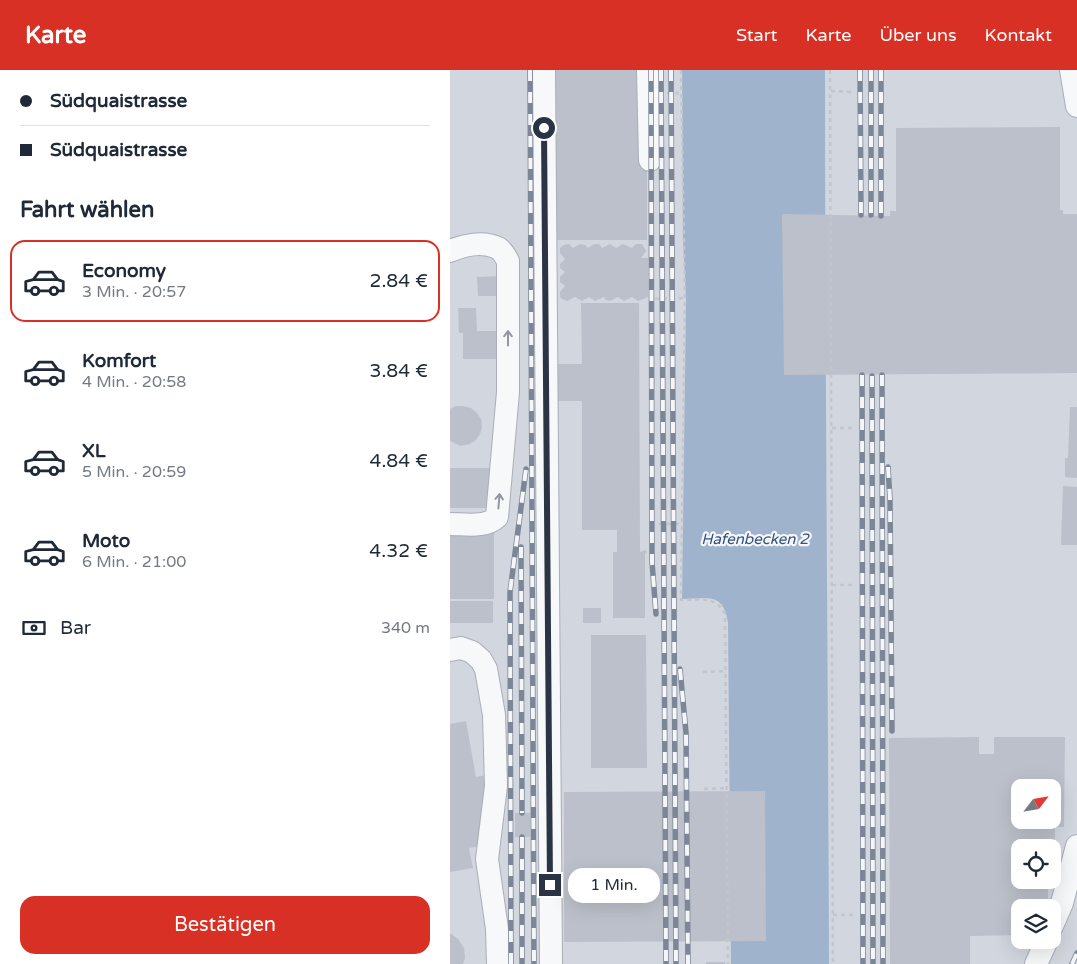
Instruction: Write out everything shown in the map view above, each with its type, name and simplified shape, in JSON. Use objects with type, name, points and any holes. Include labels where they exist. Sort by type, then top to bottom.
[{"type":"street","points":[[544,70],[551,964]]},
{"type":"street","points":[[648,70],[650,160]]},
{"type":"street","points":[[1071,70],[1077,106]]},
{"type":"street","points":[[450,251],[467,245],[481,244],[497,248],[503,252],[508,261],[508,392],[498,517],[492,522],[482,524],[450,524]]},
{"type":"street","points":[[450,650],[461,648],[472,652],[482,660],[486,669],[494,715],[496,786],[487,858],[497,929],[498,964]]},
{"type":"street","points":[[1061,905],[1077,846]]},
{"type":"street","points":[[1036,964],[1043,949]]},
{"type":"path","points":[[681,70],[684,298],[681,600],[712,600],[720,604],[725,613],[728,964]]},
{"type":"path","points":[[830,70],[833,964]]},
{"type":"path","points":[[830,91],[853,92]]},
{"type":"path","points":[[655,299],[684,298]]},
{"type":"path","points":[[832,428],[855,428]]},
{"type":"path","points":[[659,524],[681,524]]},
{"type":"path","points":[[832,585],[855,585]]},
{"type":"path","points":[[703,672],[726,671]]},
{"type":"path","points":[[704,789],[727,788]]},
{"type":"path","points":[[833,915],[857,915]]},
{"type":"shaded area","points":[[450,70],[1077,70],[1077,964],[450,964]]},
{"type":"water","name":"Hafenbecken 2","points":[[682,70],[825,70],[829,964],[731,964],[728,623],[723,606],[713,599],[682,599],[686,298],[683,240]]},
{"type":"building","points":[[552,70],[647,70],[647,240],[552,240]]},
{"type":"building","points":[[1060,127],[1060,210],[1063,210],[1063,214],[1077,214],[1077,373],[784,375],[782,214],[890,216],[890,211],[896,211],[896,128]]},
{"type":"building","points":[[569,244],[573,248],[580,244],[588,248],[594,244],[599,244],[602,248],[610,244],[616,248],[623,244],[632,248],[636,244],[642,244],[646,251],[641,258],[648,258],[648,297],[638,301],[632,297],[624,301],[618,297],[610,301],[604,297],[595,301],[589,297],[582,301],[575,297],[567,301],[562,299],[560,292],[565,286],[560,282],[560,277],[565,272],[560,268],[560,264],[565,259],[560,253],[560,248]]},
{"type":"building","points":[[501,276],[501,296],[478,296],[477,277]]},
{"type":"building","points":[[581,303],[639,303],[640,552],[645,550],[647,552],[645,554],[645,618],[613,618],[613,552],[617,552],[617,530],[582,530],[582,401],[553,401],[553,364],[582,364]]},
{"type":"building","points":[[458,308],[476,308],[477,331],[501,331],[501,359],[463,359],[463,333],[459,333]]},
{"type":"building","points":[[456,406],[471,408],[481,419],[482,427],[475,441],[461,446],[450,441],[450,409]]},
{"type":"building","points":[[1070,407],[1077,407],[1077,478],[1065,477],[1065,458],[1068,458]]},
{"type":"building","points":[[450,468],[493,468],[493,508],[450,508]]},
{"type":"building","points":[[1063,486],[1077,487],[1077,545],[1061,545]]},
{"type":"building","points":[[450,528],[494,528],[494,599],[450,599]]},
{"type":"building","points":[[450,601],[493,601],[493,623],[450,623]]},
{"type":"building","points":[[583,608],[601,608],[601,623],[583,623]]},
{"type":"building","points":[[591,635],[646,635],[647,768],[591,768]]},
{"type":"building","points":[[466,721],[476,777],[486,775],[491,803],[481,805],[486,831],[482,846],[469,848],[473,868],[450,872],[450,724]]},
{"type":"building","points":[[979,737],[979,754],[994,754],[994,737],[1065,737],[1064,827],[1061,827],[1061,779],[1011,779],[1011,829],[1055,829],[1055,839],[1011,839],[1011,889],[1048,889],[1048,899],[1011,899],[1011,935],[970,936],[970,964],[890,964],[889,738]]},
{"type":"building","points":[[765,791],[766,941],[564,942],[564,792]]},
{"type":"building","points":[[515,813],[530,813],[530,837],[515,837]]},
{"type":"building","points":[[450,933],[458,939],[464,948],[465,958],[463,964],[450,964]]},
{"type":"building","points":[[706,962],[725,962],[725,964],[706,964]]},
{"type":"railway","points":[[530,70],[534,964]]},
{"type":"railway","points":[[651,70],[652,562],[656,614]]},
{"type":"railway","points":[[661,70],[666,964]]},
{"type":"railway","points":[[671,70],[676,964]]},
{"type":"railway","points":[[860,70],[861,215]]},
{"type":"railway","points":[[871,70],[871,215]]},
{"type":"railway","points":[[881,70],[881,216]]},
{"type":"railway","points":[[862,375],[863,964]]},
{"type":"railway","points":[[882,375],[883,964]]},
{"type":"railway","points":[[872,376],[873,964]]},
{"type":"railway","points":[[888,467],[890,499],[892,731]]},
{"type":"railway","points":[[511,964],[510,592],[526,469]]},
{"type":"railway","points":[[521,547],[522,813]]},
{"type":"railway","points":[[680,669],[686,733],[688,964]]},
{"type":"railway","points":[[522,837],[522,964]]},
{"type":"railway","points":[[1072,964],[1077,953]]},
{"type":"route","points":[[544,128],[550,885]]}]
